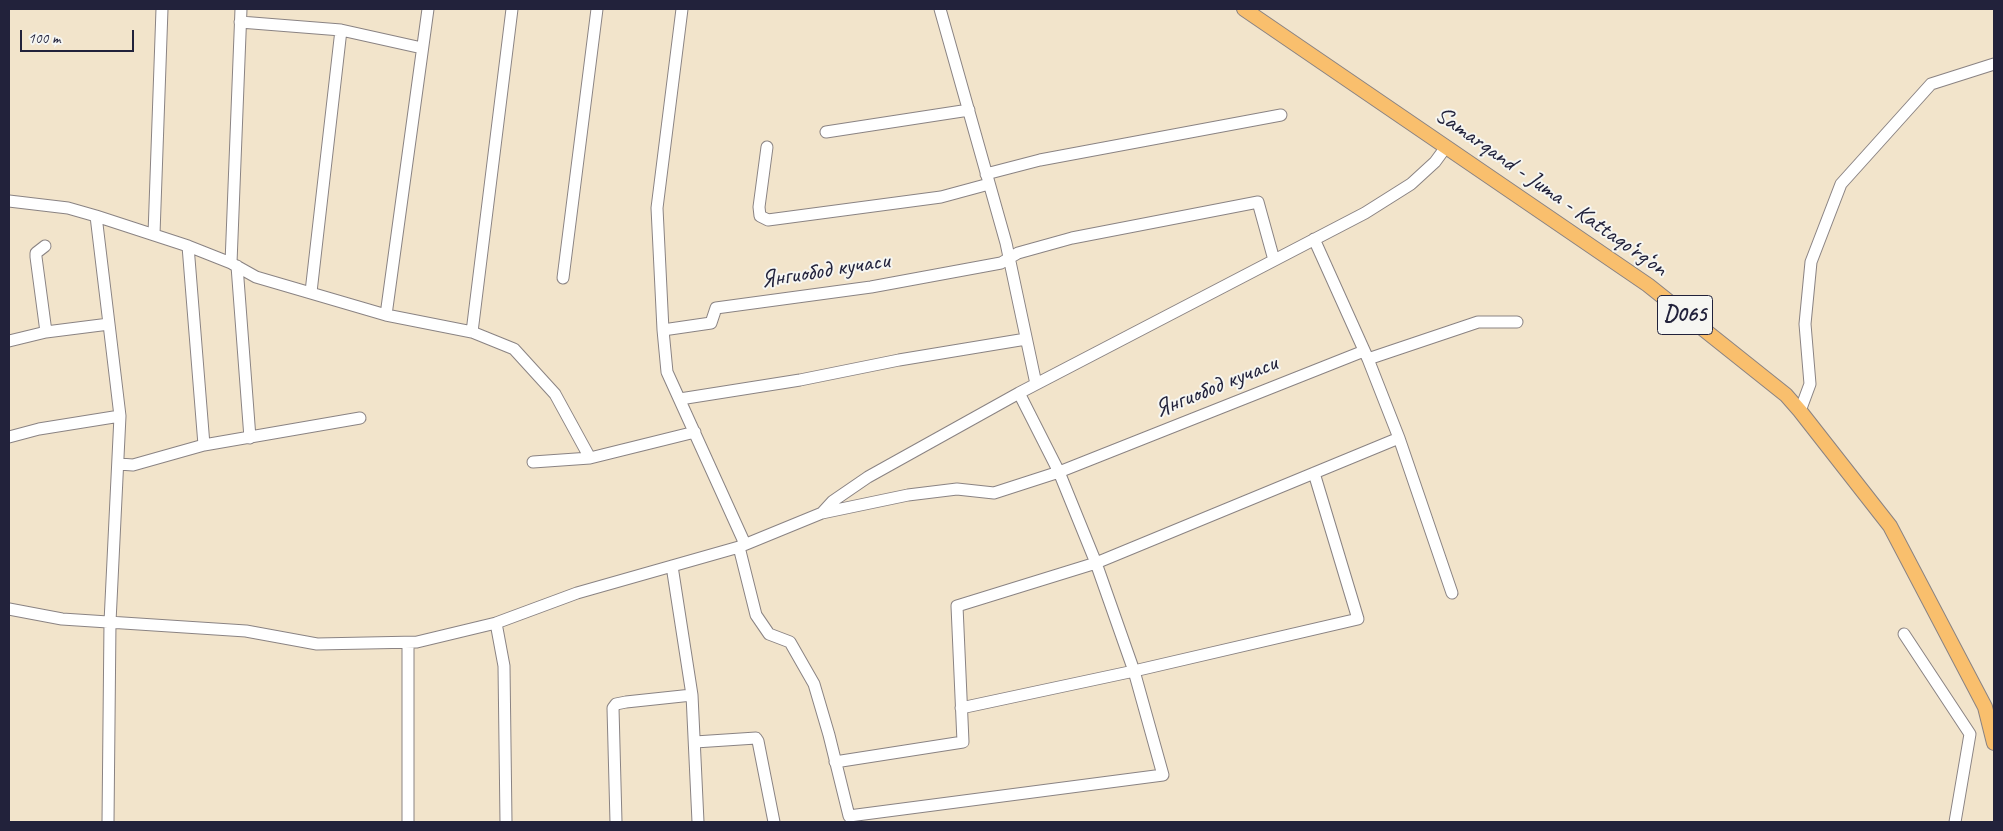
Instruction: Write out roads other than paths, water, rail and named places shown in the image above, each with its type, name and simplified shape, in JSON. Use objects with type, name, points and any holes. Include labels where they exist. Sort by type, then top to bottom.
[{"type":"main road","name":"Samarqand - Juma - Kattaqo‘rg‘on","points":[[1244,9],[1648,285],[1786,396],[1800,411],[1890,526],[1984,707],[1994,742]]},
{"type":"street","points":[[154,234],[162,9]]},
{"type":"street","points":[[241,9],[234,264],[250,438]]},
{"type":"street","points":[[386,315],[428,9]]},
{"type":"street","points":[[472,332],[512,9]]},
{"type":"street","points":[[563,278],[598,9]]},
{"type":"street","points":[[682,9],[657,208],[667,372],[695,432],[742,545],[756,615],[769,634],[790,642],[814,684],[849,819],[1163,775],[1134,671],[1096,563],[1059,472],[1018,393]]},
{"type":"street","points":[[940,9],[1009,258],[1036,384]]},
{"type":"street","points":[[240,22],[341,30],[422,48]]},
{"type":"street","points":[[310,292],[341,30]]},
{"type":"street","points":[[1800,411],[1810,384],[1805,324],[1811,262],[1841,184],[1931,84],[1994,64]]},
{"type":"street","points":[[826,132],[969,110]]},
{"type":"street","points":[[767,148],[759,207],[760,216],[768,220],[941,197],[1040,160],[1281,115]]},
{"type":"street","name":"Янгиобод кучаси","points":[[822,513],[833,501],[868,476],[1018,393],[1365,213],[1411,184],[1435,162],[1446,147]]},
{"type":"street","points":[[9,201],[68,208],[96,216],[188,246],[234,264],[256,277],[386,315],[472,332],[514,349],[555,394],[590,458]]},
{"type":"street","name":"Янгиобод кучаси","points":[[663,330],[711,323],[716,308],[871,287],[1001,263],[1018,253],[1072,238],[1258,202],[1274,260]]},
{"type":"street","points":[[96,216],[120,416],[110,622],[108,822]]},
{"type":"street","points":[[1314,239],[1366,355],[1400,438],[1452,593]]},
{"type":"street","points":[[45,246],[36,253],[36,257],[46,332]]},
{"type":"street","points":[[188,246],[204,445]]},
{"type":"street","name":"Янгиобод кучаси","points":[[9,609],[62,619],[246,631],[317,644],[417,642],[496,623],[577,592],[742,545],[822,513],[908,495],[957,489],[994,493],[1059,472],[1366,355],[1478,322],[1517,322]]},
{"type":"street","points":[[9,340],[46,332],[108,324]]},
{"type":"street","points":[[680,399],[800,380],[899,360],[1026,339]]},
{"type":"street","points":[[9,437],[39,429],[120,416]]},
{"type":"street","points":[[119,464],[133,465],[204,445],[360,418]]},
{"type":"street","points":[[533,462],[590,458],[695,432]]},
{"type":"street","points":[[835,762],[964,742],[957,606],[1096,563],[1400,438]]},
{"type":"street","points":[[961,708],[1134,671],[1358,619],[1314,473]]},
{"type":"street","points":[[672,566],[692,695],[698,822]]},
{"type":"street","points":[[496,623],[504,666],[506,822]]},
{"type":"street","points":[[1904,634],[1970,734],[1955,822]]},
{"type":"street","points":[[408,643],[408,822]]},
{"type":"street","points":[[616,822],[613,708],[616,704],[626,702],[692,695]]},
{"type":"street","points":[[694,742],[756,738],[774,822]]}]
